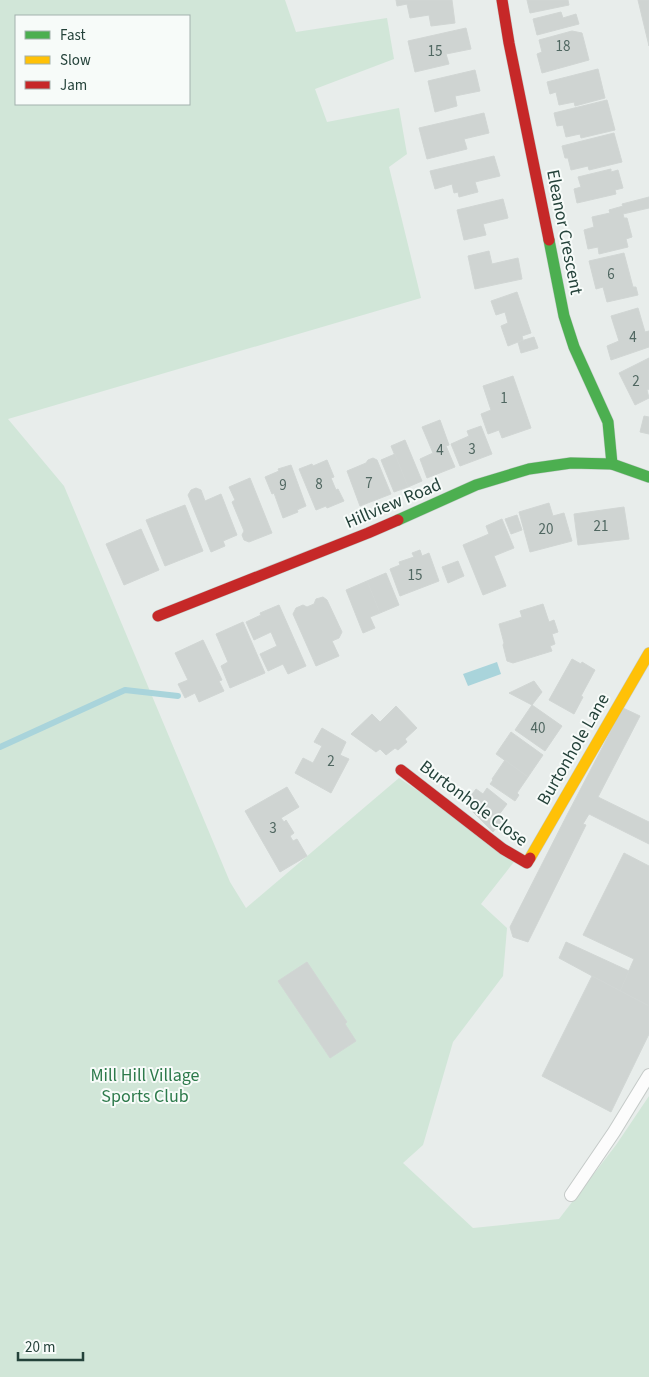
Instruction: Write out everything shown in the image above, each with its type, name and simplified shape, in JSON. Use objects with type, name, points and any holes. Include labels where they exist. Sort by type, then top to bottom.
[{"type":"street","name":"Eleanor Crescent","points":[[502,0],[564,316],[574,347],[608,422],[612,464]]},
{"type":"street","name":"Hillview Road","points":[[158,616],[368,533],[476,485],[529,469],[571,463],[612,464],[649,477]]},
{"type":"street","name":"Burtonhole Lane","points":[[527,863],[649,653]]},
{"type":"street","name":"Burtonhole Close","points":[[402,770],[503,849],[527,863]]},
{"type":"lane","points":[[571,1195],[614,1132],[649,1075]]},
{"type":"green space","name":"Mill Hill Village Sports Club","points":[[0,0],[285,0],[296,32],[387,18],[394,59],[315,89],[327,122],[399,108],[407,154],[389,167],[421,298],[8,419],[64,486],[230,882],[246,908],[399,778],[517,858],[481,904],[507,928],[503,976],[453,1042],[423,1145],[403,1163],[473,1228],[559,1219],[616,1145],[649,1096],[649,1377],[0,1377]]},
{"type":"water","points":[[497,662],[501,674],[468,686],[463,674]]},
{"type":"building","points":[[396,0],[452,0],[455,23],[431,26],[429,15],[410,18],[407,4],[397,6]]},
{"type":"building","points":[[527,0],[568,0],[569,5],[530,13]]},
{"type":"building","points":[[638,0],[649,0],[649,46]]},
{"type":"building","points":[[561,12],[563,18],[576,14],[579,24],[537,35],[533,19]]},
{"type":"building","points":[[466,28],[471,49],[446,54],[449,64],[415,72],[408,41]]},
{"type":"building","points":[[572,31],[582,33],[589,60],[542,73],[537,54],[542,52],[539,40]]},
{"type":"building","points":[[598,69],[605,98],[575,106],[574,102],[559,105],[556,92],[550,94],[547,82]]},
{"type":"building","points":[[475,70],[480,91],[455,96],[457,106],[435,112],[428,81]]},
{"type":"building","points":[[607,100],[615,130],[581,138],[580,134],[566,137],[563,125],[557,126],[554,113]]},
{"type":"building","points":[[484,113],[489,133],[464,139],[467,149],[427,159],[419,128]]},
{"type":"building","points":[[614,133],[622,162],[589,170],[588,166],[571,170],[562,146]]},
{"type":"building","points":[[494,156],[500,176],[475,182],[478,192],[459,197],[458,192],[454,193],[452,184],[435,189],[430,171]]},
{"type":"building","points":[[611,169],[611,172],[618,170],[623,188],[615,190],[616,194],[577,203],[574,189],[581,187],[578,177]]},
{"type":"building","points":[[649,197],[649,208],[623,214],[624,218],[627,218],[632,237],[626,239],[628,247],[599,254],[598,247],[588,249],[584,230],[594,227],[592,217],[610,213],[609,210],[623,206],[622,204]]},
{"type":"building","points":[[503,199],[508,218],[483,224],[486,235],[464,240],[457,210]]},
{"type":"building","points":[[489,251],[492,264],[518,258],[522,279],[475,289],[468,256]]},
{"type":"building","points":[[624,253],[633,287],[636,287],[638,295],[607,302],[603,287],[596,289],[589,261]]},
{"type":"building","points":[[517,292],[531,333],[522,336],[523,340],[508,346],[501,326],[508,323],[505,312],[496,315],[491,301]]},
{"type":"building","points":[[638,308],[645,332],[649,331],[649,347],[611,360],[607,346],[619,341],[611,316]]},
{"type":"building","points":[[534,337],[538,348],[521,353],[518,342]]},
{"type":"building","points":[[649,358],[649,389],[647,390],[649,398],[635,405],[619,373]]},
{"type":"building","points":[[513,376],[531,428],[502,438],[499,430],[488,434],[481,414],[491,410],[483,386]]},
{"type":"building","points":[[644,416],[649,417],[649,434],[640,432]]},
{"type":"building","points":[[440,420],[449,445],[446,446],[455,467],[427,478],[420,459],[433,453],[422,427]]},
{"type":"building","points":[[481,426],[492,454],[460,466],[451,444],[469,436],[467,431]]},
{"type":"building","points":[[405,440],[422,481],[408,487],[391,446]]},
{"type":"building","points":[[395,454],[408,487],[394,492],[381,460]]},
{"type":"building","points":[[373,458],[377,460],[391,494],[360,506],[347,471]]},
{"type":"building","points":[[327,460],[334,477],[331,478],[336,490],[338,489],[344,501],[316,510],[299,469]]},
{"type":"building","points":[[291,465],[306,506],[297,510],[298,512],[283,518],[274,493],[272,494],[265,477],[279,471],[278,469]]},
{"type":"building","points":[[250,478],[272,533],[249,542],[244,540],[242,535],[244,531],[232,502],[235,500],[229,487]]},
{"type":"building","points":[[196,488],[201,490],[205,501],[221,494],[237,535],[223,541],[225,546],[211,552],[188,495],[191,490]]},
{"type":"building","points":[[549,503],[553,516],[564,513],[572,541],[530,552],[519,512]]},
{"type":"building","points":[[185,505],[203,551],[165,566],[146,520]]},
{"type":"building","points":[[624,507],[629,539],[578,545],[574,514]]},
{"type":"building","points":[[517,515],[522,530],[511,534],[505,519]]},
{"type":"building","points":[[502,519],[514,548],[494,556],[506,586],[483,595],[463,545],[489,534],[486,526]]},
{"type":"building","points":[[141,529],[159,570],[124,585],[106,544]]},
{"type":"building","points":[[420,550],[422,556],[429,553],[439,581],[400,596],[390,569],[400,565],[399,562],[414,557],[412,553]]},
{"type":"building","points":[[458,561],[464,576],[448,583],[442,567]]},
{"type":"building","points":[[386,573],[399,605],[380,613],[367,581]]},
{"type":"building","points":[[367,581],[380,613],[370,617],[375,628],[363,633],[346,590]]},
{"type":"building","points":[[323,597],[327,600],[342,632],[339,638],[332,641],[339,656],[316,666],[293,614],[296,608],[303,605],[307,607],[314,604],[316,599]]},
{"type":"building","points":[[543,604],[549,622],[554,620],[558,632],[552,634],[555,644],[550,646],[552,651],[513,663],[507,661],[499,624],[522,617],[520,611]]},
{"type":"building","points":[[279,605],[306,666],[288,674],[283,664],[268,671],[260,654],[277,646],[271,632],[254,640],[246,622],[261,615],[260,613]]},
{"type":"building","points":[[243,622],[265,673],[230,688],[221,666],[228,662],[216,634]]},
{"type":"building","points":[[203,640],[222,680],[219,681],[224,691],[199,702],[195,693],[185,698],[178,684],[188,680],[175,653]]},
{"type":"building","points":[[572,659],[581,664],[582,662],[595,670],[574,714],[549,700]]},
{"type":"building","points":[[534,681],[542,692],[532,705],[509,693]]},
{"type":"building","points":[[532,705],[562,726],[545,751],[515,730]]},
{"type":"building","points":[[396,706],[417,728],[405,739],[407,742],[398,750],[395,748],[386,755],[380,749],[376,752],[351,734],[372,714],[380,722]]},
{"type":"building","points":[[623,708],[640,716],[598,797],[649,822],[649,844],[589,814],[583,824],[586,825],[528,942],[513,937],[510,927]]},
{"type":"building","points":[[322,728],[346,742],[340,755],[349,759],[331,793],[295,773],[303,758],[313,763],[322,746],[314,742]]},
{"type":"building","points":[[511,732],[543,755],[528,777],[496,754]]},
{"type":"building","points":[[505,760],[528,777],[517,793],[519,795],[515,801],[490,784]]},
{"type":"building","points":[[287,787],[299,807],[281,818],[284,822],[286,820],[294,833],[290,836],[293,841],[297,839],[307,856],[280,872],[245,811]]},
{"type":"building","points":[[487,788],[507,804],[498,816],[502,820],[493,832],[465,804],[476,789],[483,794]]},
{"type":"building","points":[[624,853],[649,866],[649,1006],[620,991],[634,959],[583,935]]},
{"type":"building","points":[[566,942],[629,971],[620,991],[559,958]]},
{"type":"building","points":[[307,962],[347,1022],[345,1024],[356,1041],[330,1058],[278,981]]},
{"type":"building","points":[[592,976],[649,1006],[649,1034],[611,1112],[542,1076]]},
{"type":"waterway","points":[[0,747],[125,690],[178,696]]},
{"type":"traffic: fast","points":[[549,240],[564,316],[574,347],[608,422],[612,464]]},
{"type":"traffic: fast","points":[[398,520],[476,485],[529,469],[571,463],[612,464],[649,477]]},
{"type":"traffic: slow","points":[[530,858],[649,653]]},
{"type":"traffic: jam","points":[[502,0],[549,240]]},
{"type":"traffic: jam","points":[[158,616],[398,520]]},
{"type":"traffic: jam","points":[[401,770],[503,849],[527,863],[530,858]]}]
